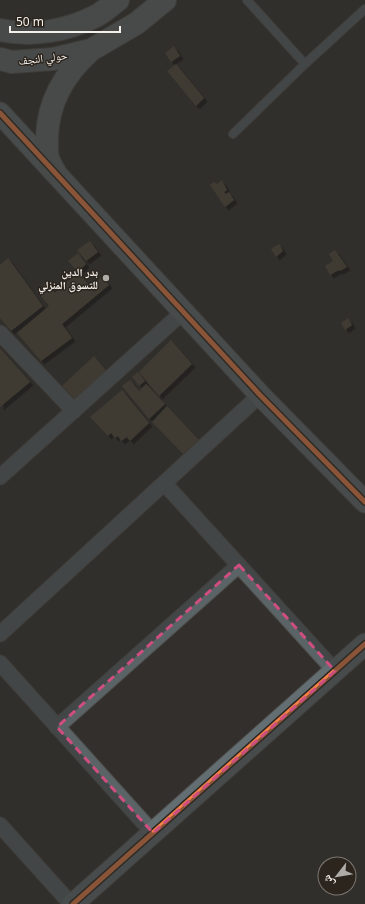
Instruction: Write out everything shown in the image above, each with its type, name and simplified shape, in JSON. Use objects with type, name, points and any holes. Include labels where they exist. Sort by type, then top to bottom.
[{"type":"main road","points":[[0,30],[10,32],[42,33],[67,28],[96,16],[118,0]]},
{"type":"main road","name":"حولي النجف","points":[[0,59],[12,62],[53,59],[91,50],[137,23],[165,0]]},
{"type":"main road","points":[[55,172],[48,160],[47,145],[50,114],[54,99],[65,79],[79,60],[91,50]]},
{"type":"street","points":[[0,113],[260,395],[365,502]]},
{"type":"street","points":[[0,477],[184,312]]},
{"type":"street","points":[[0,334],[74,411]]},
{"type":"street","points":[[0,634],[260,395]]},
{"type":"street","points":[[164,483],[335,671]]},
{"type":"street","points":[[57,727],[239,565]]},
{"type":"street","points":[[0,825],[72,904],[365,644]]},
{"type":"street","points":[[0,663],[153,833]]},
{"type":"lane","points":[[247,0],[305,64]]},
{"type":"lane","points":[[233,134],[365,8]]},
{"type":"highlighted area","points":[[239,565],[335,671],[153,833],[57,727]]},
{"type":"building","points":[[174,46],[180,56],[171,62],[165,53]]},
{"type":"building","points":[[176,64],[204,98],[196,106],[167,71]]},
{"type":"building","points":[[222,180],[227,190],[224,192],[226,194],[229,192],[234,200],[225,207],[210,185],[214,182],[217,184]]},
{"type":"building","points":[[90,241],[98,252],[86,261],[77,250]]},
{"type":"building","points":[[279,244],[283,251],[276,257],[271,249]]},
{"type":"building","points":[[335,250],[347,267],[330,275],[325,266],[333,261],[329,254]]},
{"type":"building","points":[[78,253],[86,264],[78,272],[68,261]]},
{"type":"building","points":[[8,258],[43,306],[11,331],[0,318],[0,265]]},
{"type":"building","points":[[78,272],[95,292],[91,286],[103,276],[109,285],[62,324],[72,338],[41,361],[17,333],[49,306],[37,291],[47,282],[55,293]]},
{"type":"building","points":[[348,318],[352,325],[345,330],[341,323]]},
{"type":"building","points":[[171,340],[192,364],[159,396],[139,372]]},
{"type":"building","points":[[0,348],[30,382],[0,407]]},
{"type":"building","points":[[94,356],[110,375],[78,403],[62,386]]},
{"type":"building","points":[[138,372],[145,381],[139,386],[132,377]]},
{"type":"building","points":[[130,380],[139,391],[146,384],[165,404],[149,419],[122,386]]},
{"type":"building","points":[[122,390],[149,423],[130,441],[127,437],[121,441],[118,436],[115,438],[111,433],[108,436],[90,417]]},
{"type":"building","points":[[167,406],[199,440],[183,454],[152,422]]},
{"type":"cycle path","points":[[0,113],[260,395],[365,502]]},
{"type":"cycle path","points":[[73,904],[365,644]]},
{"type":"place","name":"بدر الدين للتسوق المنزلي","points":[[106,278]]}]
